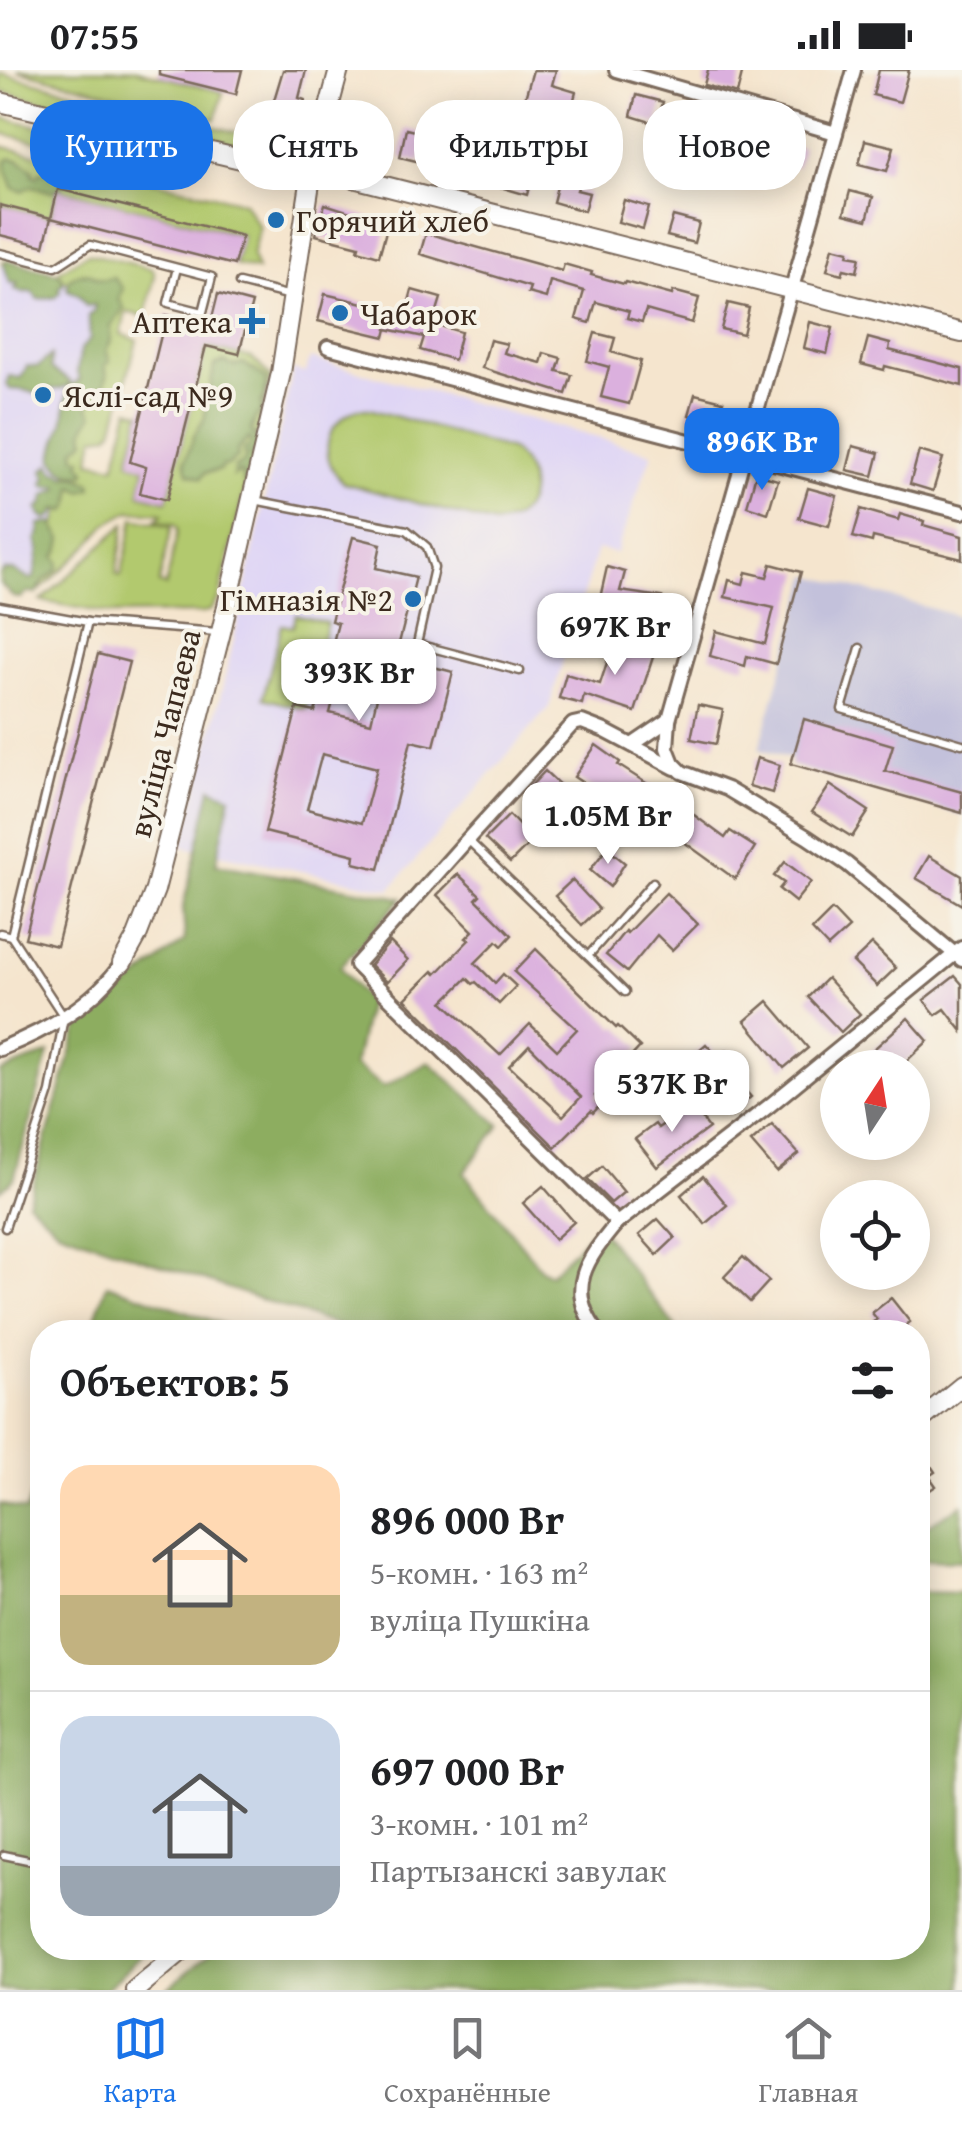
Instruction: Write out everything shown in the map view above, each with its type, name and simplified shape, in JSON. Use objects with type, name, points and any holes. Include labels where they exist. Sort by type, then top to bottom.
[{"type":"main road","name":"вуліца Чапаева","points":[[331,100],[339,70]]},
{"type":"main road","points":[[0,102],[233,157]]},
{"type":"main road","points":[[394,189],[962,333]]},
{"type":"main road","name":"вуліца Чапаева","points":[[122,963],[138,936],[155,890],[221,632],[281,373],[309,190]]},
{"type":"main road","points":[[930,1412],[962,1386]]},
{"type":"main road","points":[[135,1990],[171,1960]]},
{"type":"street","points":[[616,70],[836,134]]},
{"type":"street","points":[[682,772],[667,748],[670,720],[854,70]]},
{"type":"street","points":[[328,347],[962,512]]},
{"type":"street","points":[[632,746],[670,720]]},
{"type":"street","points":[[589,1320],[580,1299],[584,1270],[618,1223],[960,953],[807,836],[727,789],[682,772],[582,722],[573,724],[356,966],[618,1223]]},
{"type":"street","name":"вуліца Чапаева","points":[[0,1048],[64,1017],[96,994],[122,963]]},
{"type":"lane","points":[[0,254],[56,268],[90,245],[212,277],[204,312],[168,303],[177,268]]},
{"type":"lane","points":[[240,283],[291,296]]},
{"type":"lane","points":[[252,500],[407,530],[427,546],[434,568],[417,644],[520,671]]},
{"type":"lane","points":[[0,606],[88,622],[221,632]]},
{"type":"lane","points":[[11,936],[88,622]]},
{"type":"lane","points":[[860,648],[842,708],[962,744]]},
{"type":"lane","points":[[467,840],[625,992]]},
{"type":"lane","points":[[587,956],[653,882]]},
{"type":"lane","points":[[0,933],[11,936],[64,1017],[50,1092],[6,1228]]},
{"type":"lane","points":[[4,1855],[30,1860]]},
{"type":"shaded area","name":"Яслі-сад №9","points":[[0,265],[112,293],[38,595],[0,586]]},
{"type":"shaded area","name":"Гімназія №2","points":[[310,358],[652,453],[616,553],[597,549],[549,707],[390,889],[181,846],[233,644],[293,370],[306,373]]},
{"type":"shaded area","points":[[809,575],[962,617],[962,815],[790,765],[791,759],[759,749]]},
{"type":"green space","points":[[17,70],[136,70],[223,92],[216,120],[213,100],[136,100]]},
{"type":"green space","points":[[0,73],[108,100],[36,100],[0,91]]},
{"type":"green space","points":[[0,117],[30,124],[30,140],[0,133]]},
{"type":"green space","points":[[213,126],[233,132],[233,146],[213,136]]},
{"type":"green space","points":[[0,146],[30,153],[30,190],[58,190],[50,218],[0,205]]},
{"type":"green space","points":[[20,160],[30,168],[30,187],[14,189],[6,161]]},
{"type":"green space","points":[[62,190],[192,190],[244,202],[259,227],[252,256],[257,270],[235,265],[242,235]]},
{"type":"green space","points":[[88,253],[153,269],[155,275],[146,313],[143,316],[126,312],[121,334],[137,340],[113,430],[95,437],[90,461],[115,466],[129,409],[141,412],[129,462],[145,467],[140,494],[167,501],[206,347],[252,358],[271,377],[219,598],[211,610],[203,613],[112,614],[41,601],[125,524],[116,574],[121,576],[134,518],[172,526],[159,584],[166,586],[178,529],[174,524],[156,520],[163,513],[130,511],[107,524],[40,590],[112,293],[34,273],[54,274]]},
{"type":"green space","points":[[3,262],[57,273],[62,277],[60,292],[56,297],[38,299],[32,292],[15,289],[18,283],[9,283]]},
{"type":"green space","points":[[81,273],[102,280],[113,277],[123,288],[119,299],[124,308],[111,326],[111,341],[106,350],[110,362],[105,365],[107,376],[103,389],[96,388],[97,397],[88,406],[93,415],[85,429],[86,440],[75,449],[85,474],[66,472],[53,459],[64,422],[67,392],[80,380],[77,373],[81,349],[90,339],[88,316],[95,305],[86,306],[67,289],[69,279]]},
{"type":"green space","points":[[51,355],[51,369],[70,384],[47,389],[43,396],[6,385],[9,376],[21,378],[27,366],[38,367]]},
{"type":"green space","points":[[224,362],[234,366],[243,363],[266,378],[262,410],[251,431],[259,441],[257,450],[251,453],[255,463],[249,466],[248,485],[241,472],[233,476],[246,456],[243,454],[250,446],[249,438],[230,465],[201,478],[188,473],[185,461],[205,418],[214,365]]},
{"type":"green space","points":[[358,409],[370,409],[511,450],[527,471],[530,495],[526,506],[519,515],[494,524],[344,483],[330,463],[328,442],[338,423]]},
{"type":"green space","points":[[50,464],[55,472],[78,477],[91,483],[92,488],[82,491],[73,486],[66,511],[56,509],[47,519],[38,509],[45,495],[59,489],[43,483],[47,478],[43,471]]},
{"type":"green space","points":[[52,522],[62,539],[55,556],[57,570],[43,581],[36,594],[13,597],[0,584],[0,576],[3,571],[13,570],[34,578],[39,525]]},
{"type":"green space","points":[[296,615],[327,623],[305,709],[263,698],[282,625],[293,627]]},
{"type":"green space","points":[[211,788],[231,796],[216,864],[402,898],[340,967],[368,1002],[354,1066],[384,1087],[429,1062],[500,1125],[464,1173],[541,1269],[550,1274],[598,1226],[670,1320],[321,1320],[58,1230],[28,1202],[78,1028],[185,940],[183,907]]},
{"type":"green space","points":[[49,1053],[14,1179],[0,1191],[0,1072]]},
{"type":"green space","points":[[107,1284],[210,1320],[94,1320]]},
{"type":"green space","points":[[30,1500],[30,1960],[137,1960],[105,1990],[0,1990],[0,1504],[26,1511]]},
{"type":"green space","points":[[962,1505],[962,1561],[930,1560],[930,1524]]},
{"type":"green space","points":[[930,1592],[962,1593],[962,1990],[166,1990],[202,1960],[930,1960]]},
{"type":"building","points":[[159,70],[242,70],[236,94],[159,75]]},
{"type":"building","points":[[283,70],[306,70],[299,98],[305,100],[274,100]]},
{"type":"building","points":[[533,70],[556,70],[552,85],[576,92],[574,100],[525,100]]},
{"type":"building","points":[[708,70],[743,70],[737,94],[704,85]]},
{"type":"building","points":[[879,70],[909,70],[900,102],[873,95]]},
{"type":"building","points":[[636,95],[655,100],[643,100],[643,120],[631,116]]},
{"type":"building","points":[[406,129],[414,131],[414,160],[400,157]]},
{"type":"building","points":[[865,140],[894,147],[887,171],[859,164]]},
{"type":"building","points":[[58,190],[62,190],[242,236],[234,265],[51,218]]},
{"type":"building","points":[[556,190],[589,193],[584,211],[553,202]]},
{"type":"building","points":[[850,191],[873,197],[867,220],[844,214]]},
{"type":"building","points":[[624,200],[649,207],[643,229],[618,222]]},
{"type":"building","points":[[325,204],[388,224],[379,256],[358,250],[359,246],[316,235]]},
{"type":"building","points":[[0,205],[51,218],[44,246],[0,235]]},
{"type":"building","points":[[673,216],[699,223],[694,243],[667,236]]},
{"type":"building","points":[[426,233],[562,271],[564,264],[624,284],[699,298],[692,323],[646,310],[642,322],[627,318],[629,311],[596,302],[590,323],[576,319],[584,291],[550,281],[546,298],[528,293],[530,287],[420,254]]},
{"type":"building","points":[[833,247],[860,257],[857,272],[827,270]]},
{"type":"building","points":[[412,290],[441,298],[433,324],[461,332],[454,360],[420,350],[424,337],[387,329],[385,337],[318,321],[325,294],[406,313]]},
{"type":"building","points":[[218,294],[252,303],[239,354],[206,346],[167,500],[140,493],[146,467],[130,462],[166,315],[210,326]]},
{"type":"building","points":[[728,303],[749,308],[743,334],[721,329]]},
{"type":"building","points":[[810,322],[833,328],[827,354],[804,348]]},
{"type":"building","points":[[595,333],[615,338],[611,352],[641,361],[629,404],[601,397],[609,367],[587,361]]},
{"type":"building","points":[[868,338],[890,344],[889,350],[962,369],[962,386],[885,366],[884,370],[861,364]]},
{"type":"building","points":[[490,340],[507,344],[504,353],[541,363],[544,353],[561,358],[557,371],[572,375],[566,394],[482,368]]},
{"type":"building","points":[[695,394],[723,401],[716,429],[695,423],[696,417],[689,415]]},
{"type":"building","points":[[777,424],[805,432],[799,453],[770,445]]},
{"type":"building","points":[[853,446],[879,453],[873,476],[847,470]]},
{"type":"building","points":[[919,451],[943,458],[933,491],[910,484]]},
{"type":"building","points":[[756,474],[778,480],[768,513],[747,506]]},
{"type":"building","points":[[808,488],[837,496],[829,526],[799,518]]},
{"type":"building","points":[[861,509],[898,520],[900,514],[962,536],[962,559],[873,537],[872,542],[853,537]]},
{"type":"building","name":"Гімназія №2","points":[[353,537],[381,544],[376,568],[416,577],[396,655],[348,643],[330,713],[371,723],[387,655],[453,672],[434,746],[411,741],[379,869],[354,863],[355,855],[265,832],[297,708],[315,712],[338,623],[331,621]],"holes":[[[322,754],[377,768],[362,823],[307,809]]]},
{"type":"building","points":[[771,564],[801,572],[776,664],[747,656],[745,666],[710,656],[716,631],[765,644],[774,608],[725,597],[729,580],[743,584],[746,572],[767,577]]},
{"type":"building","points":[[607,567],[625,572],[620,591],[662,597],[659,615],[624,608],[619,634],[593,629]]},
{"type":"building","points":[[615,638],[655,651],[635,712],[584,695],[582,704],[559,698],[566,674],[600,684]]},
{"type":"building","points":[[98,654],[129,662],[57,946],[25,938]]},
{"type":"building","points":[[698,705],[723,710],[716,744],[691,739]]},
{"type":"building","points":[[804,719],[893,745],[885,771],[962,792],[962,813],[791,764]]},
{"type":"building","points":[[596,745],[620,762],[618,765],[668,797],[654,818],[629,803],[601,838],[582,822],[603,796],[574,777]]},
{"type":"building","points":[[757,758],[780,765],[772,793],[749,786]]},
{"type":"building","points":[[545,771],[565,790],[547,809],[527,790]]},
{"type":"building","points":[[830,785],[869,811],[852,837],[812,812]]},
{"type":"building","points":[[690,812],[725,838],[730,831],[755,847],[735,879],[673,834]]},
{"type":"building","points":[[509,815],[533,840],[510,863],[485,839]]},
{"type":"building","points":[[607,848],[625,863],[610,887],[590,870]]},
{"type":"building","points":[[929,856],[962,876],[962,905],[916,878]]},
{"type":"building","points":[[785,862],[811,882],[795,902],[779,889],[784,883],[774,876]]},
{"type":"building","points":[[458,874],[480,895],[476,899],[512,935],[502,946],[497,941],[475,963],[495,983],[503,974],[516,986],[499,1004],[467,978],[443,1002],[500,1055],[530,1024],[557,1050],[577,1029],[514,972],[536,949],[640,1047],[595,1096],[602,1103],[555,1147],[405,999],[433,971],[436,974],[473,931],[437,895]],"holes":[[[529,1045],[581,1097],[563,1116],[509,1066]]]},
{"type":"building","points":[[572,880],[599,909],[582,925],[555,896]]},
{"type":"building","points":[[666,893],[698,924],[672,950],[657,935],[627,972],[606,955],[625,931]]},
{"type":"building","points":[[832,910],[849,928],[828,947],[812,930]]},
{"type":"building","points":[[390,942],[408,960],[387,982],[370,965]]},
{"type":"building","points":[[872,944],[896,968],[877,986],[853,962]]},
{"type":"building","points":[[955,976],[962,984],[962,1031],[945,1009],[936,1015],[924,1000]]},
{"type":"building","points":[[827,978],[860,1014],[841,1032],[808,997]]},
{"type":"building","points":[[768,1001],[808,1048],[784,1068],[745,1021]]},
{"type":"building","points":[[908,1018],[928,1041],[918,1050],[873,1050]]},
{"type":"building","points":[[706,1044],[719,1058],[727,1050],[744,1070],[735,1079],[751,1097],[737,1109],[691,1057]]},
{"type":"building","points":[[691,1104],[709,1128],[657,1167],[635,1139]]},
{"type":"building","points":[[772,1124],[799,1154],[777,1172],[751,1142]]},
{"type":"building","points":[[602,1166],[624,1192],[611,1203],[587,1179]]},
{"type":"building","points":[[703,1176],[727,1205],[705,1224],[681,1195]]},
{"type":"building","points":[[543,1186],[574,1222],[555,1239],[523,1203]]},
{"type":"building","points":[[658,1219],[675,1238],[657,1255],[639,1235]]},
{"type":"building","points":[[743,1257],[769,1281],[750,1302],[724,1277]]},
{"type":"building","points":[[891,1298],[908,1320],[876,1320],[872,1313]]},
{"type":"place","name":"Горячий хлеб","points":[[276,220]]},
{"type":"place","name":"Чабарок","points":[[340,313]]},
{"type":"place","name":"Аптека","points":[[252,321]]},
{"type":"place","name":"Яслі-сад №9","points":[[43,395]]},
{"type":"place","name":"Гімназія №2","points":[[413,599]]}]
